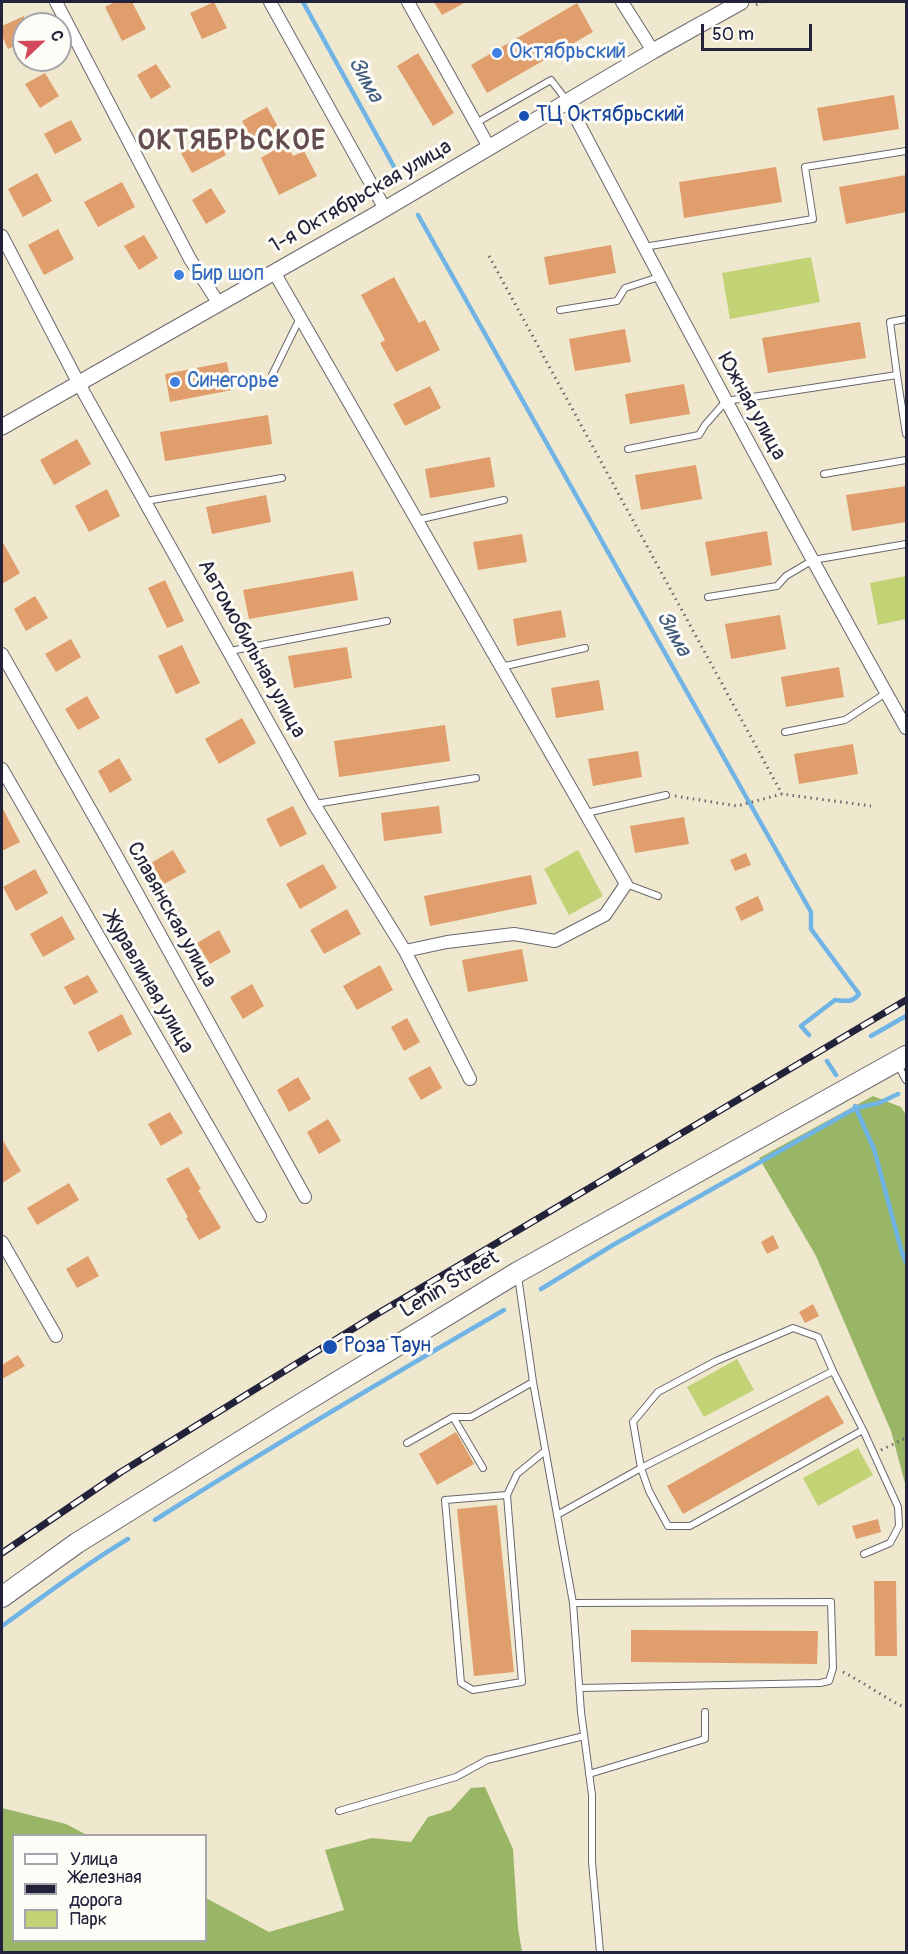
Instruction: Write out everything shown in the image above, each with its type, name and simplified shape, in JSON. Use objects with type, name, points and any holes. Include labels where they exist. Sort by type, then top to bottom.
[{"type":"main road","name":"Lenin Street","points":[[2,1597],[77,1543],[518,1272],[901,1059]]},
{"type":"street","points":[[56,2],[190,259],[219,304]]},
{"type":"street","points":[[270,2],[385,209]]},
{"type":"street","points":[[408,2],[489,147]]},
{"type":"street","points":[[622,2],[653,51]]},
{"type":"street","name":"1-я Октябрьская улица","points":[[2,428],[385,209],[740,2]]},
{"type":"street","name":"Южная улица","points":[[567,101],[659,277],[813,560],[886,693],[903,714],[906,728]]},
{"type":"street","name":"Автомобильная улица","points":[[2,236],[79,384],[314,804],[405,951],[470,1079]]},
{"type":"street","points":[[274,272],[627,884],[604,915],[555,941],[514,934],[447,942],[405,951]]},
{"type":"street","name":"Славянская улица","points":[[2,654],[305,1197]]},
{"type":"street","name":"Журавлиная улица","points":[[2,769],[260,1216]]},
{"type":"street","points":[[2,1242],[56,1336]]},
{"type":"lane","points":[[476,123],[551,80],[567,101]]},
{"type":"lane","points":[[644,247],[813,219],[805,167],[906,151]]},
{"type":"lane","points":[[560,310],[617,301],[625,288],[659,277]]},
{"type":"lane","points":[[272,375],[301,317]]},
{"type":"lane","points":[[906,319],[890,322],[906,434]]},
{"type":"lane","points":[[628,449],[699,435],[705,424],[726,401],[897,375]]},
{"type":"lane","points":[[824,474],[906,460]]},
{"type":"lane","points":[[146,501],[282,478]]},
{"type":"lane","points":[[417,520],[504,500]]},
{"type":"lane","points":[[708,597],[777,586],[786,576],[813,560],[906,544]]},
{"type":"lane","points":[[230,651],[387,621]]},
{"type":"lane","points":[[501,667],[585,648]]},
{"type":"lane","points":[[785,732],[845,720],[886,693]]},
{"type":"lane","points":[[314,804],[476,778]]},
{"type":"lane","points":[[586,813],[666,795]]},
{"type":"lane","points":[[627,884],[658,896]]},
{"type":"lane","points":[[901,1059],[906,1080]]},
{"type":"lane","points":[[518,1272],[533,1382],[573,1603],[581,1712],[592,1795],[592,1862],[600,1953]]},
{"type":"lane","points":[[863,1430],[690,1526],[668,1526],[649,1491],[641,1468],[633,1422],[658,1392],[716,1360],[793,1328],[818,1337],[833,1371],[863,1430],[874,1453],[898,1507],[899,1526],[890,1543],[864,1554]]},
{"type":"lane","points":[[557,1515],[641,1468],[833,1371]]},
{"type":"lane","points":[[407,1443],[453,1417],[471,1417],[533,1382]]},
{"type":"lane","points":[[453,1417],[483,1468]]},
{"type":"lane","points":[[507,1495],[445,1500],[460,1683],[473,1690],[522,1682],[507,1495],[517,1474],[545,1451]]},
{"type":"lane","points":[[573,1603],[831,1602],[833,1668],[829,1681],[580,1688]]},
{"type":"lane","points":[[589,1774],[705,1740],[705,1712]]},
{"type":"lane","points":[[339,1811],[456,1777],[487,1760],[584,1736]]},
{"type":"path","points":[[489,256],[782,794]]},
{"type":"path","points":[[666,795],[737,806],[782,794],[871,807]]},
{"type":"path","points":[[874,1453],[906,1438]]},
{"type":"path","points":[[833,1668],[859,1680],[889,1700],[906,1708]]},
{"type":"green space","points":[[811,257],[820,302],[730,319],[722,273]]},
{"type":"green space","points":[[906,576],[906,619],[878,625],[870,583]]},
{"type":"green space","points":[[578,850],[603,896],[569,915],[544,869]]},
{"type":"green space","points":[[873,1096],[901,1107],[906,1115],[906,1487],[891,1431],[816,1256],[759,1158]]},
{"type":"green space","points":[[737,1359],[754,1390],[704,1417],[687,1387]]},
{"type":"green space","points":[[858,1448],[873,1475],[818,1506],[803,1478]]},
{"type":"green space","points":[[485,1787],[513,1849],[518,1928],[522,1952],[2,1952],[2,1808],[66,1824],[85,1834],[12,1834],[12,1942],[207,1942],[207,1899],[269,1932],[344,1910],[325,1850],[372,1838],[411,1842],[428,1817],[451,1810],[471,1788]]},
{"type":"building","points":[[115,2],[132,2],[146,29],[122,41],[105,7]]},
{"type":"building","points":[[214,2],[227,28],[202,39],[190,13]]},
{"type":"building","points":[[434,2],[466,2],[442,15]]},
{"type":"building","points":[[577,3],[593,32],[487,93],[471,65]]},
{"type":"building","points":[[12,21],[12,47],[8,49],[2,36],[2,26]]},
{"type":"building","points":[[418,53],[454,113],[433,126],[397,66]]},
{"type":"building","points":[[156,64],[171,87],[151,99],[137,75]]},
{"type":"building","points":[[45,73],[59,96],[40,108],[25,84]]},
{"type":"building","points":[[894,95],[899,129],[823,141],[817,108]]},
{"type":"building","points":[[267,107],[278,127],[253,141],[242,121]]},
{"type":"building","points":[[71,120],[82,140],[55,154],[44,134]]},
{"type":"building","points":[[215,135],[226,155],[192,173],[181,153]]},
{"type":"building","points":[[286,143],[293,156],[304,151],[317,176],[279,195],[261,158]]},
{"type":"building","points":[[776,167],[782,202],[684,218],[679,182]]},
{"type":"building","points":[[37,173],[52,201],[23,217],[8,189]]},
{"type":"building","points":[[906,175],[906,212],[846,224],[839,187]]},
{"type":"building","points":[[122,182],[135,207],[98,227],[84,202]]},
{"type":"building","points":[[211,188],[226,212],[206,224],[192,200]]},
{"type":"building","points":[[58,229],[74,259],[44,275],[28,245]]},
{"type":"building","points":[[144,235],[158,258],[139,270],[124,246]]},
{"type":"building","points":[[611,245],[616,273],[549,285],[544,257]]},
{"type":"building","points":[[394,277],[419,323],[425,320],[440,350],[396,372],[380,343],[385,340],[361,295]]},
{"type":"building","points":[[860,322],[866,358],[768,373],[762,338]]},
{"type":"building","points":[[625,329],[631,362],[575,371],[569,339]]},
{"type":"building","points":[[227,362],[232,390],[170,402],[165,374]]},
{"type":"building","points":[[684,384],[690,414],[630,424],[625,394]]},
{"type":"building","points":[[430,386],[441,408],[405,426],[393,404]]},
{"type":"building","points":[[268,415],[272,444],[165,461],[160,432]]},
{"type":"building","points":[[77,439],[91,464],[54,485],[40,460]]},
{"type":"building","points":[[490,457],[495,487],[430,498],[425,469]]},
{"type":"building","points":[[696,465],[702,499],[641,510],[635,475]]},
{"type":"building","points":[[906,486],[906,522],[852,531],[846,495]]},
{"type":"building","points":[[107,489],[120,516],[89,532],[75,506]]},
{"type":"building","points":[[266,495],[271,522],[212,534],[206,507]]},
{"type":"building","points":[[767,531],[772,565],[711,576],[705,542]]},
{"type":"building","points":[[522,534],[527,562],[478,570],[473,542]]},
{"type":"building","points":[[2,541],[20,573],[2,584]]},
{"type":"building","points":[[353,571],[358,600],[249,619],[243,590]]},
{"type":"building","points":[[165,580],[184,621],[167,628],[148,588]]},
{"type":"building","points":[[35,596],[48,618],[26,631],[14,609]]},
{"type":"building","points":[[561,610],[566,637],[517,646],[513,619]]},
{"type":"building","points":[[780,615],[786,649],[731,659],[725,624]]},
{"type":"building","points":[[71,639],[81,657],[56,672],[45,654]]},
{"type":"building","points":[[182,645],[200,683],[176,694],[158,656]]},
{"type":"building","points":[[347,647],[352,678],[294,688],[288,656]]},
{"type":"building","points":[[839,667],[844,697],[786,707],[781,677]]},
{"type":"building","points":[[599,680],[604,710],[556,718],[551,688]]},
{"type":"building","points":[[87,696],[100,718],[78,730],[65,709]]},
{"type":"building","points":[[242,718],[256,743],[219,764],[205,739]]},
{"type":"building","points":[[445,725],[450,761],[339,777],[334,741]]},
{"type":"building","points":[[853,744],[858,774],[799,784],[794,754]]},
{"type":"building","points":[[638,751],[642,777],[593,786],[588,759]]},
{"type":"building","points":[[119,758],[132,780],[110,793],[98,771]]},
{"type":"building","points":[[293,806],[307,834],[280,847],[266,819]]},
{"type":"building","points":[[439,806],[442,833],[384,841],[381,813]]},
{"type":"building","points":[[2,807],[20,842],[2,851]]},
{"type":"building","points":[[684,817],[689,844],[635,853],[630,826]]},
{"type":"building","points":[[173,850],[186,872],[164,884],[151,863]]},
{"type":"building","points":[[746,853],[751,865],[735,871],[730,860]]},
{"type":"building","points":[[323,864],[337,888],[300,909],[286,884]]},
{"type":"building","points":[[35,869],[48,893],[16,911],[3,887]]},
{"type":"building","points":[[531,875],[537,904],[430,926],[424,896]]},
{"type":"building","points":[[758,896],[764,910],[741,921],[735,907]]},
{"type":"building","points":[[347,909],[361,934],[324,954],[310,930]]},
{"type":"building","points":[[62,916],[75,939],[43,957],[30,934]]},
{"type":"building","points":[[219,930],[231,952],[210,964],[197,943]]},
{"type":"building","points":[[522,949],[528,981],[468,992],[462,960]]},
{"type":"building","points":[[380,965],[393,990],[357,1010],[343,986]]},
{"type":"building","points":[[88,975],[98,992],[74,1005],[64,987]]},
{"type":"building","points":[[252,984],[264,1006],[243,1019],[230,997]]},
{"type":"building","points":[[122,1014],[132,1034],[98,1052],[88,1032]]},
{"type":"building","points":[[407,1018],[420,1042],[404,1051],[391,1027]]},
{"type":"building","points":[[430,1066],[442,1088],[421,1100],[408,1078]]},
{"type":"building","points":[[298,1077],[311,1099],[289,1112],[277,1090]]},
{"type":"building","points":[[170,1112],[183,1133],[161,1146],[148,1124]]},
{"type":"building","points":[[328,1119],[341,1141],[319,1154],[307,1132]]},
{"type":"building","points":[[2,1139],[21,1171],[2,1183]]},
{"type":"building","points":[[188,1167],[201,1189],[198,1190],[221,1228],[199,1240],[166,1179]]},
{"type":"building","points":[[69,1183],[79,1200],[37,1225],[27,1208]]},
{"type":"building","points":[[773,1235],[779,1248],[767,1254],[761,1242]]},
{"type":"building","points":[[88,1256],[99,1276],[77,1288],[66,1269]]},
{"type":"building","points":[[813,1304],[819,1316],[805,1323],[799,1312]]},
{"type":"building","points":[[18,1355],[25,1366],[2,1379],[2,1365]]},
{"type":"building","points":[[828,1395],[844,1423],[683,1514],[667,1486]]},
{"type":"building","points":[[456,1432],[474,1464],[437,1485],[419,1454]]},
{"type":"building","points":[[497,1505],[514,1672],[474,1676],[457,1509]]},
{"type":"building","points":[[878,1519],[881,1532],[856,1539],[852,1526]]},
{"type":"building","points":[[874,1581],[896,1581],[897,1656],[875,1656]]},
{"type":"building","points":[[631,1630],[818,1631],[817,1664],[631,1662]]},
{"type":"waterway","name":"Зима","points":[[303,2],[398,174]]},
{"type":"waterway","name":"Зима","points":[[418,215],[811,912],[811,929],[859,994],[851,1000],[835,1000],[801,1026],[809,1035]]},
{"type":"waterway","points":[[871,1036],[906,1016]]},
{"type":"waterway","name":"Зима","points":[[827,1061],[836,1075]]},
{"type":"waterway","points":[[541,1289],[613,1245],[856,1108],[879,1103],[898,1094]]},
{"type":"waterway","name":"Зима","points":[[855,1106],[874,1149],[906,1262]]},
{"type":"waterway","points":[[155,1520],[329,1413],[504,1310]]},
{"type":"waterway","points":[[2,1626],[128,1539]]},
{"type":"railway","points":[[2,1553],[121,1472],[377,1314],[906,1000]]},
{"type":"place","name":"Октябрьский","points":[[497,53]]},
{"type":"place","name":"ТЦ Октябрьский","points":[[524,116]]},
{"type":"place","name":"Бир шоп","points":[[179,275]]},
{"type":"place","name":"Синегорье","points":[[175,382]]},
{"type":"place","name":"Роза Таун","points":[[330,1347]]},
{"type":"district","name":"ОКТЯБРЬСКОЕ","points":[[232,142]]}]
